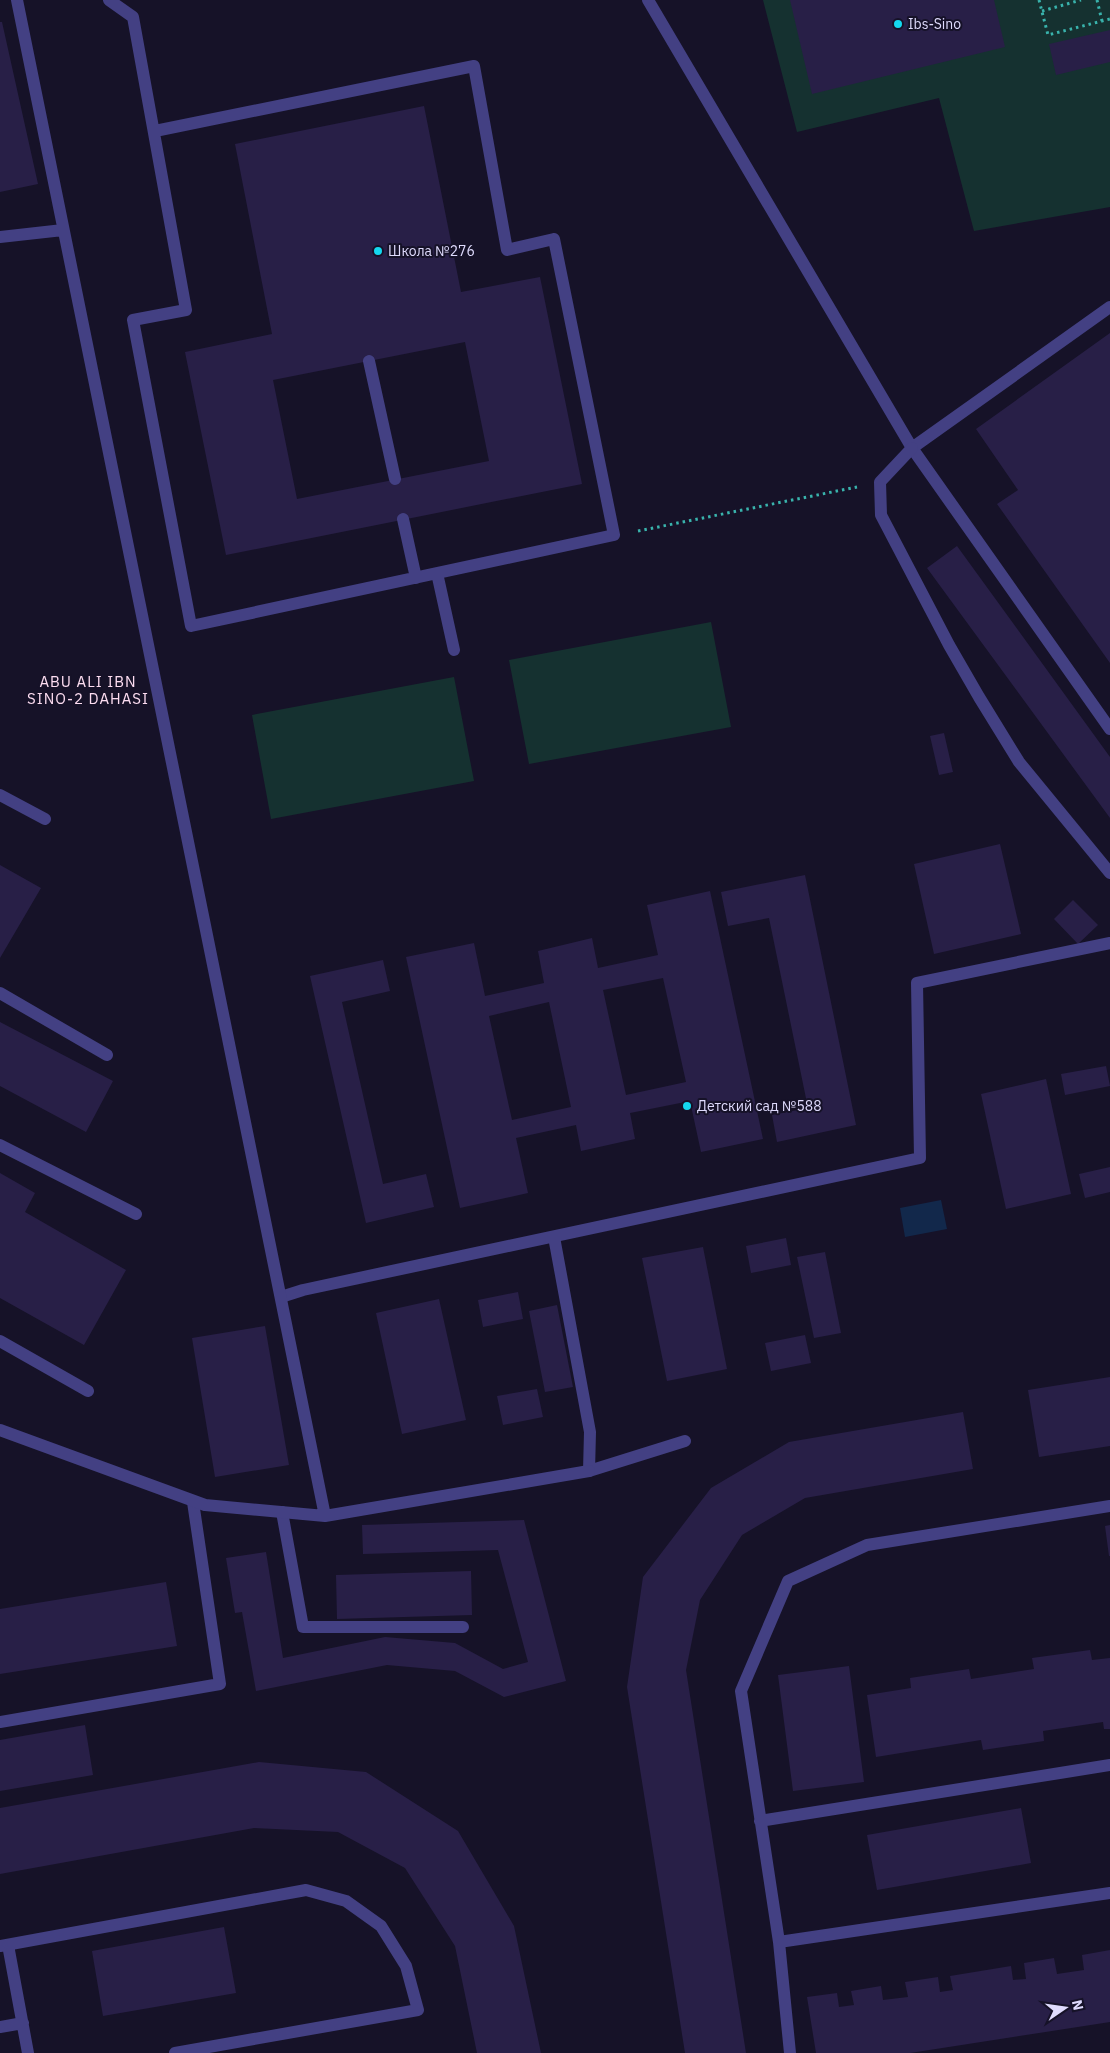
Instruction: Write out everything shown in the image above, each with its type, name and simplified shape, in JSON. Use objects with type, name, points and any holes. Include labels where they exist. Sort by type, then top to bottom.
[{"type":"street","points":[[17,0],[326,1516]]},
{"type":"street","points":[[109,0],[134,17],[186,310],[133,320],[191,626],[614,536],[554,239],[507,250],[474,66],[155,130]]},
{"type":"street","points":[[648,0],[912,448],[1110,729]]},
{"type":"street","points":[[0,237],[64,230]]},
{"type":"street","points":[[1110,307],[912,448],[880,482],[881,515],[949,645],[1019,762],[1110,873]]},
{"type":"street","points":[[369,361],[395,479]]},
{"type":"street","points":[[403,519],[416,578]]},
{"type":"street","points":[[437,573],[454,650]]},
{"type":"street","points":[[0,796],[45,819]]},
{"type":"street","points":[[281,1297],[303,1290],[920,1158],[917,984],[1110,942]]},
{"type":"street","points":[[0,993],[106,1055]]},
{"type":"street","points":[[0,1146],[136,1214]]},
{"type":"street","points":[[554,1237],[590,1432],[589,1471]]},
{"type":"street","points":[[0,1341],[88,1391]]},
{"type":"street","points":[[0,1430],[192,1502],[205,1505],[326,1516],[589,1471],[684,1441]]},
{"type":"street","points":[[0,1722],[220,1684],[192,1502]]},
{"type":"street","points":[[790,2053],[779,1942],[741,1691],[788,1581],[867,1545],[1110,1506]]},
{"type":"street","points":[[282,1512],[303,1627],[462,1628]]},
{"type":"street","points":[[760,1821],[1110,1765]]},
{"type":"street","points":[[28,2053],[23,2022],[4,1945],[306,1890],[346,1901],[381,1926],[406,1966],[418,2010],[175,2053]]},
{"type":"street","points":[[779,1942],[1110,1893]]},
{"type":"street","points":[[0,2028],[23,2022]]},
{"type":"path","points":[[1039,0],[1048,35],[1110,19]]},
{"type":"path","points":[[1042,11],[1081,0]]},
{"type":"path","points":[[1097,0],[1102,21]]},
{"type":"path","points":[[614,536],[880,482]]},
{"type":"green space","points":[[763,0],[1110,0],[1110,207],[974,231],[939,98],[797,132]]},
{"type":"green space","points":[[711,622],[731,727],[529,764],[509,660]]},
{"type":"green space","points":[[454,677],[474,781],[271,819],[252,715]]},
{"type":"water","points":[[941,1200],[947,1229],[905,1237],[900,1208]]},
{"type":"building","name":"Ibs-Sino","points":[[790,0],[994,0],[1005,47],[812,94]]},
{"type":"building","points":[[0,22],[2,22],[38,184],[0,192]]},
{"type":"building","points":[[1110,30],[1110,62],[1056,75],[1049,44]]},
{"type":"building","points":[[424,106],[461,292],[540,277],[582,484],[226,555],[185,352],[272,334],[235,144]],"holes":[[[465,342],[489,461],[297,499],[273,380]]]},
{"type":"building","points":[[1110,333],[1110,663],[997,504],[1018,490],[976,429]]},
{"type":"building","points":[[957,546],[1110,757],[1110,818],[927,568]]},
{"type":"building","points":[[944,733],[953,772],[939,775],[930,736]]},
{"type":"building","points":[[1000,844],[1021,934],[934,954],[914,864]]},
{"type":"building","points":[[0,865],[41,888],[0,958]]},
{"type":"building","points":[[805,875],[856,1125],[777,1142],[772,1115],[808,1108],[769,918],[728,926],[721,892]]},
{"type":"building","points":[[710,891],[763,1139],[701,1152],[690,1101],[630,1113],[635,1139],[581,1151],[576,1125],[516,1138],[528,1193],[460,1208],[406,957],[474,943],[485,996],[544,983],[538,951],[592,938],[598,968],[658,955],[647,905]],"holes":[[[663,978],[686,1082],[626,1095],[603,990]],[[549,1002],[571,1107],[512,1120],[489,1016]]]},
{"type":"building","points":[[1073,900],[1098,925],[1078,944],[1054,919]]},
{"type":"building","points":[[383,960],[390,991],[342,1002],[383,1184],[426,1174],[434,1207],[366,1223],[310,976]]},
{"type":"building","points":[[0,1022],[113,1081],[86,1132],[0,1086]]},
{"type":"building","points":[[1106,1066],[1110,1086],[1065,1095],[1061,1074]]},
{"type":"building","points":[[1046,1079],[1071,1194],[1006,1209],[981,1094]]},
{"type":"building","points":[[1110,1167],[1110,1192],[1085,1198],[1079,1174]]},
{"type":"building","points":[[0,1173],[35,1193],[25,1212],[126,1270],[84,1345],[0,1298]]},
{"type":"building","points":[[786,1238],[791,1265],[751,1273],[746,1246]]},
{"type":"building","points":[[703,1247],[727,1369],[667,1381],[642,1258]]},
{"type":"building","points":[[825,1252],[841,1333],[814,1338],[797,1257]]},
{"type":"building","points":[[518,1292],[523,1319],[483,1327],[478,1300]]},
{"type":"building","points":[[439,1299],[466,1420],[402,1434],[376,1313]]},
{"type":"building","points":[[557,1305],[573,1387],[545,1392],[529,1311]]},
{"type":"building","points":[[265,1326],[289,1465],[215,1477],[192,1338]]},
{"type":"building","points":[[805,1335],[811,1363],[771,1371],[765,1343]]},
{"type":"building","points":[[1110,1377],[1110,1446],[1039,1457],[1028,1390]]},
{"type":"building","points":[[537,1389],[543,1417],[503,1425],[497,1396]]},
{"type":"building","points":[[963,1412],[973,1469],[805,1498],[742,1535],[700,1600],[686,1670],[746,2053],[685,2053],[627,1687],[643,1577],[711,1488],[789,1442]]},
{"type":"building","points":[[524,1520],[566,1681],[504,1697],[455,1671],[387,1665],[256,1691],[242,1612],[235,1613],[226,1558],[266,1552],[283,1658],[385,1637],[455,1643],[503,1669],[528,1662],[498,1550],[363,1554],[362,1525]]},
{"type":"building","points":[[1110,1525],[1110,1556],[1109,1556],[1105,1526]]},
{"type":"building","points":[[471,1571],[472,1615],[337,1619],[336,1575]]},
{"type":"building","points":[[166,1582],[177,1646],[0,1674],[0,1609]]},
{"type":"building","points":[[1090,1650],[1092,1660],[1110,1658],[1110,1729],[1104,1729],[1103,1722],[1043,1731],[1044,1741],[983,1750],[981,1740],[876,1757],[867,1695],[911,1688],[910,1678],[969,1669],[971,1679],[1034,1669],[1032,1658]]},
{"type":"building","points":[[849,1666],[864,1782],[793,1791],[778,1675]]},
{"type":"building","points":[[85,1725],[93,1775],[0,1791],[0,1740]]},
{"type":"building","points":[[259,1762],[366,1772],[458,1831],[514,1926],[541,2053],[477,2053],[455,1946],[405,1868],[338,1832],[254,1828],[0,1874],[0,1808]]},
{"type":"building","points":[[1021,1808],[1031,1863],[877,1890],[867,1835]]},
{"type":"building","points":[[224,1927],[236,1993],[103,2016],[92,1951]]},
{"type":"building","points":[[1110,1950],[1110,2022],[910,2053],[816,2053],[807,1997],[837,1993],[839,2007],[854,2005],[851,1991],[881,1986],[883,2000],[908,1997],[905,1982],[938,1977],[940,1992],[953,1990],[950,1976],[1011,1966],[1013,1980],[1026,1979],[1024,1963],[1054,1958],[1057,1974],[1084,1970],[1082,1955]]},
{"type":"place","name":"Ibs-Sino","points":[[898,24]]},
{"type":"place","name":"Школа №276","points":[[378,251]]},
{"type":"place","name":"Детский сад №588","points":[[687,1106]]},
{"type":"district","name":"ABU ALI IBN SINO-2 DAHASI","points":[[88,690]]}]
